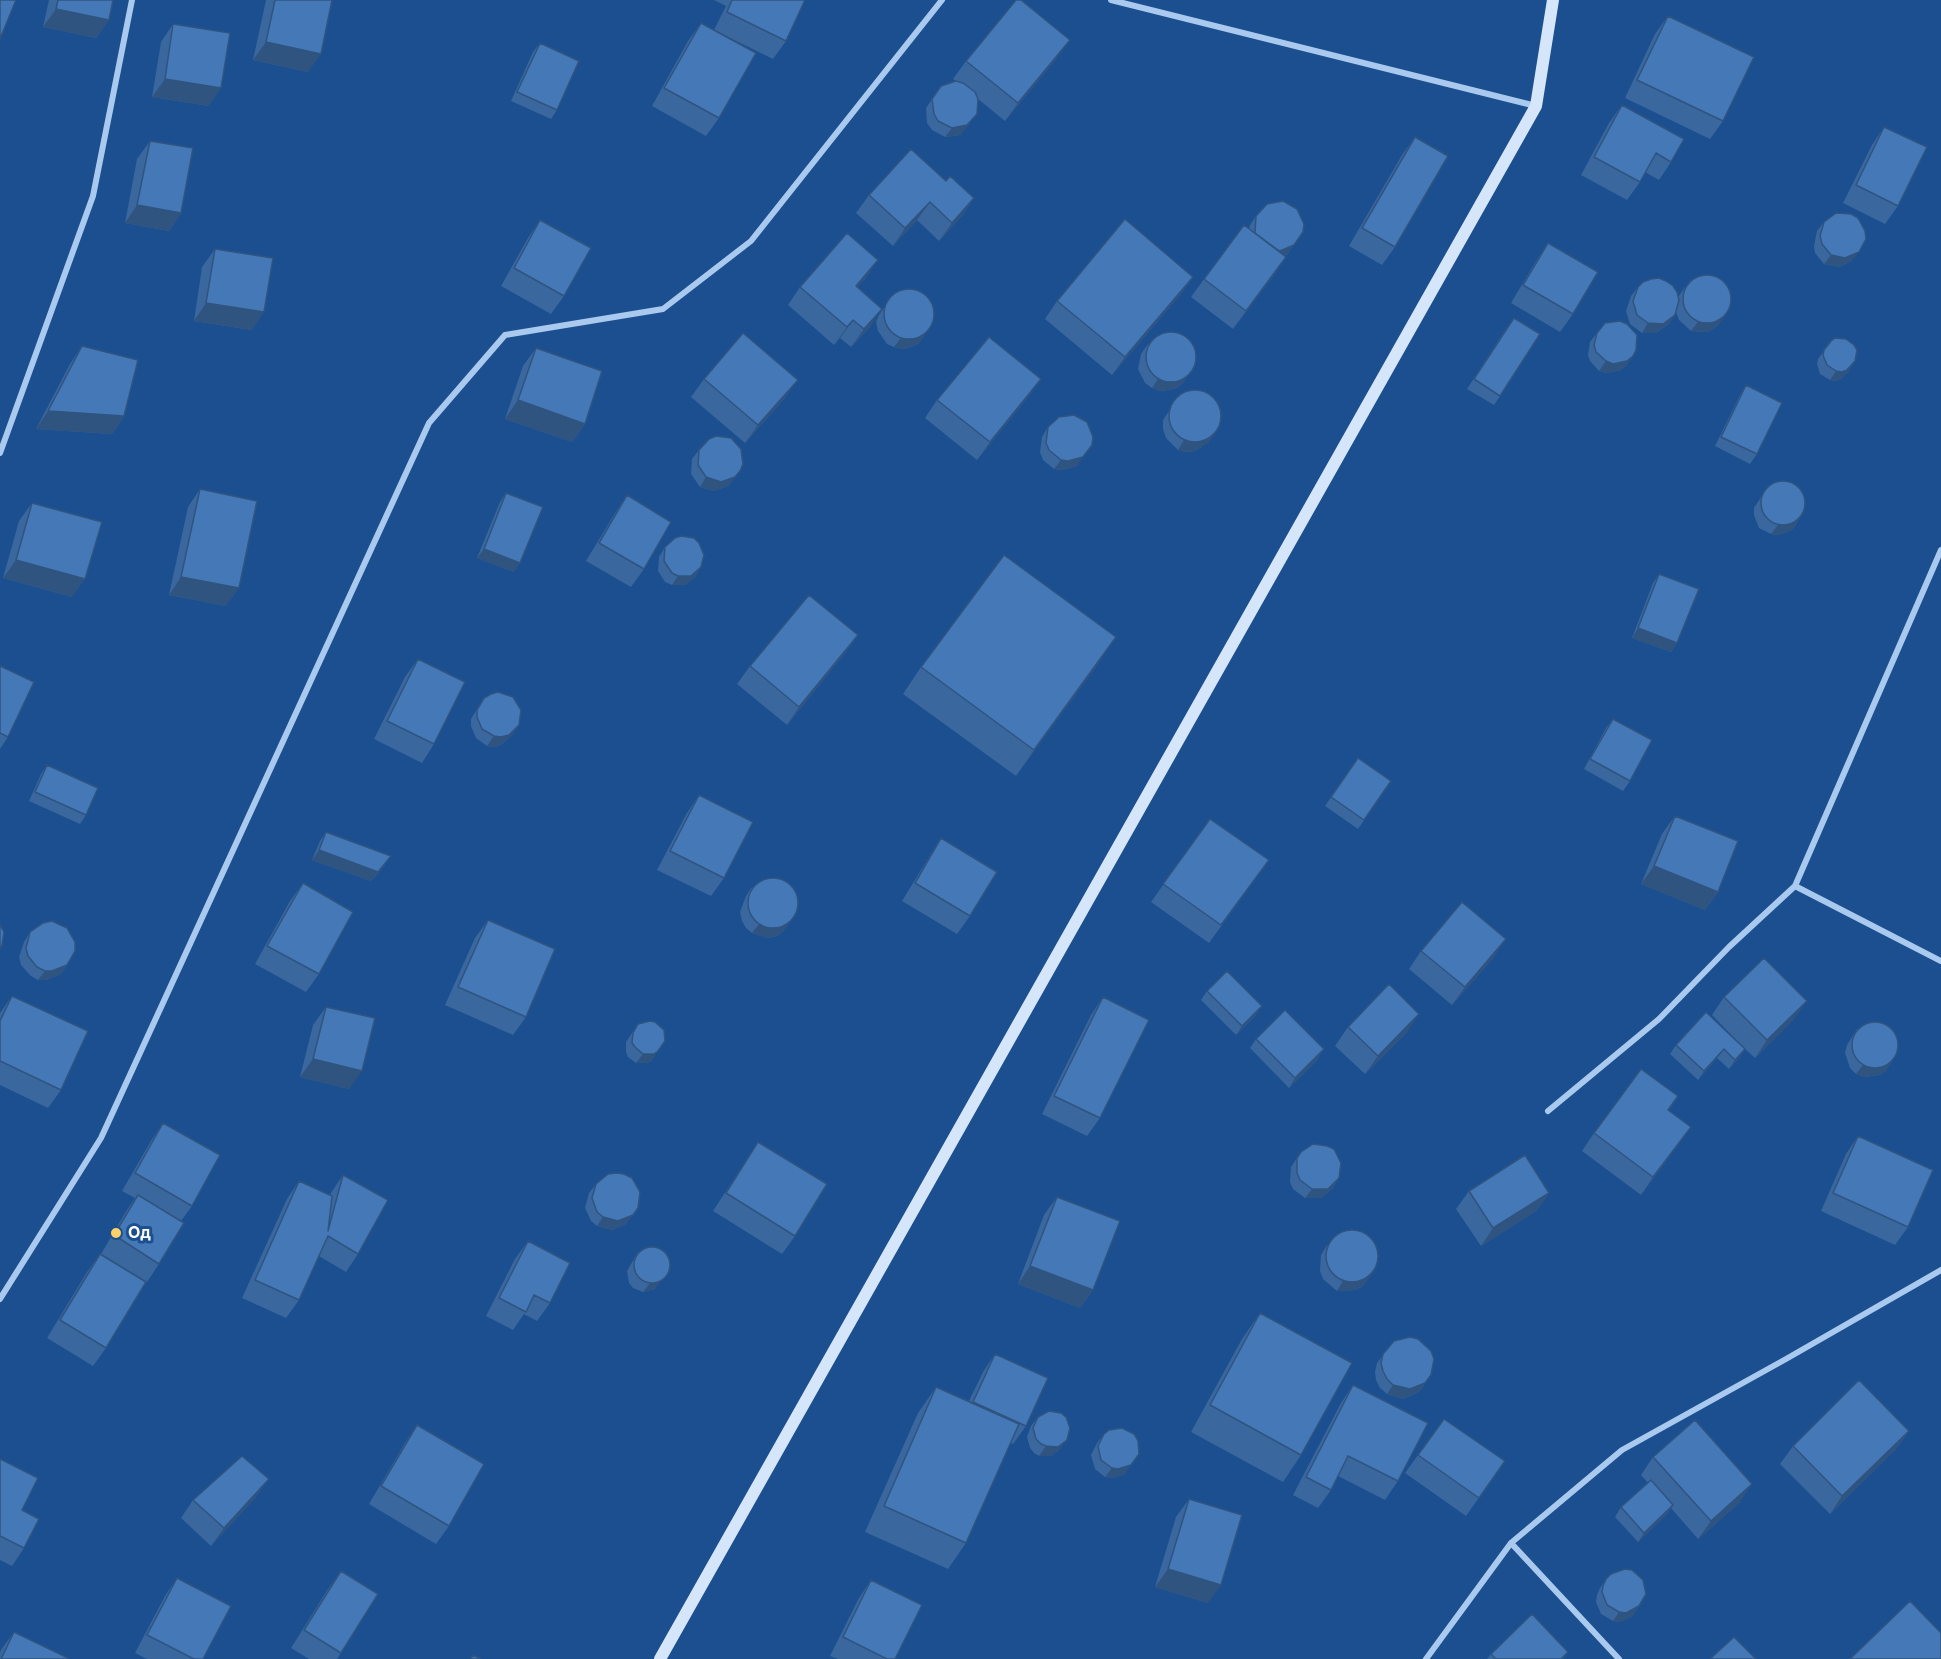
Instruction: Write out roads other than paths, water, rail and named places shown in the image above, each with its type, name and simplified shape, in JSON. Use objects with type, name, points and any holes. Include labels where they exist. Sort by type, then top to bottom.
[{"type":"main road","points":[[660,1659],[1536,106],[1553,0]]},
{"type":"street","points":[[0,453],[93,196],[132,0]]},
{"type":"street","points":[[0,1299],[101,1138],[429,423],[505,335],[663,309],[751,241],[942,0]]},
{"type":"street","points":[[1111,0],[1536,106]]},
{"type":"street","points":[[1548,1111],[1659,1019],[1729,947],[1795,886],[1941,550]]},
{"type":"street","points":[[1795,886],[1941,961]]},
{"type":"street","points":[[1426,1659],[1511,1543],[1622,1450],[1941,1270]]},
{"type":"street","points":[[1511,1543],[1619,1659]]},
{"type":"place","name":"Од","points":[[116,1233]]}]
